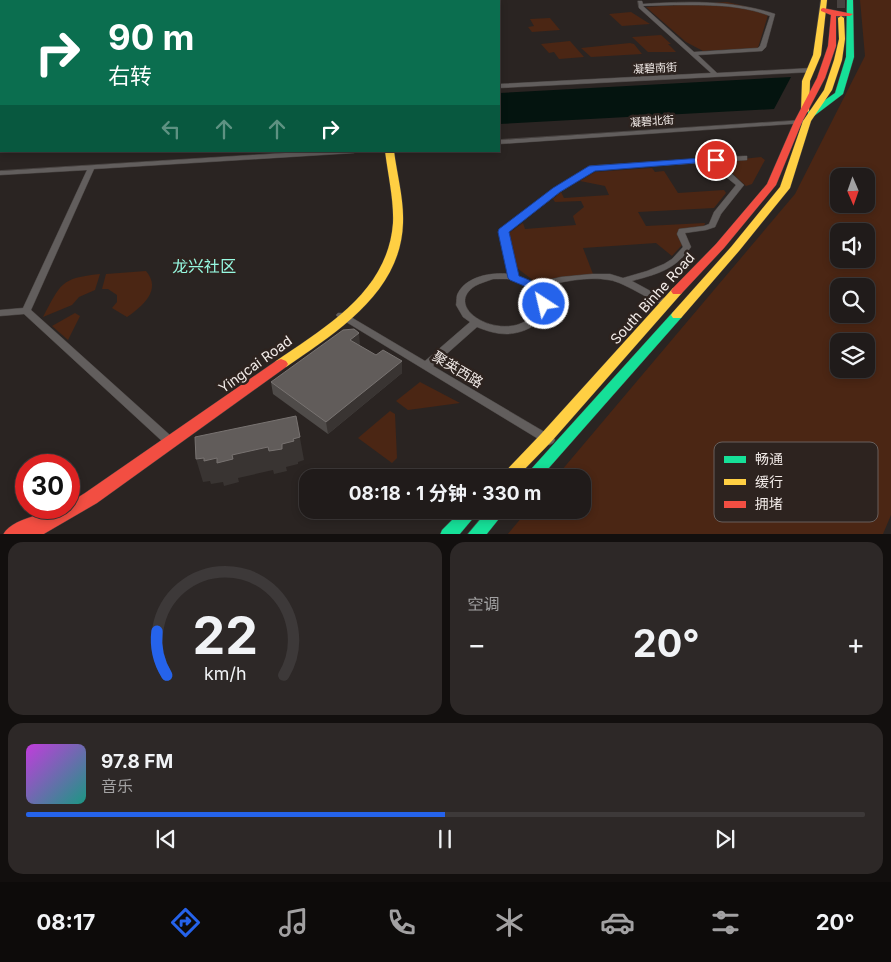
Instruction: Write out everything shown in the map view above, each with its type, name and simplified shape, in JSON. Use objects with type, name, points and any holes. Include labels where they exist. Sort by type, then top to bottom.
[{"type":"main road","points":[[824,2],[836,14],[844,9]]},
{"type":"main road","points":[[806,117],[806,82],[818,55],[824,2]]},
{"type":"main road","points":[[806,117],[828,90],[838,60],[842,39],[844,9]]},
{"type":"main road","name":"South Binhe Road","points":[[515,469],[546,438],[666,303],[720,246],[771,185],[806,117]]},
{"type":"main road","name":"South Binhe Road","points":[[539,469],[735,249],[785,188],[806,117]]},
{"type":"main road","name":"Yingcai Road","points":[[80,497],[344,316],[371,281],[390,247],[392,221],[383,152]]},
{"type":"main road","name":"Yingcai Road","points":[[27,534],[99,492],[344,316],[376,286],[395,250],[398,223],[389,152]]},
{"type":"main road","points":[[11,534],[40,519]]},
{"type":"main road","points":[[448,534],[463,519]]},
{"type":"main road","points":[[475,534],[489,519]]},
{"type":"street","points":[[692,54],[760,50],[763,48],[773,15],[765,9],[728,0],[640,3],[641,7],[692,54],[716,75]]},
{"type":"street","name":"凝碧南街","points":[[500,86],[812,70]]},
{"type":"street","name":"凝碧北街","points":[[500,142],[806,117]]},
{"type":"street","points":[[0,173],[339,152]]},
{"type":"street","points":[[514,278],[503,232],[557,190],[593,168],[744,158]]},
{"type":"street","points":[[623,281],[666,268],[684,253],[687,247],[681,234],[682,231],[706,228],[712,225],[722,207],[737,191],[740,186],[735,179],[703,160]]},
{"type":"street","points":[[26,311],[91,168]]},
{"type":"street","points":[[492,276],[514,278],[533,286],[542,294],[544,304],[542,314],[534,323],[521,328],[505,330],[489,328],[475,323],[465,314],[460,304],[461,295],[468,286],[492,276]]},
{"type":"street","points":[[533,286],[594,277],[610,277],[623,281],[666,303]]},
{"type":"street","points":[[0,313],[26,311],[166,439]]},
{"type":"street","name":"聚英西路","points":[[344,316],[560,447]]},
{"type":"street","points":[[426,366],[475,323]]},
{"type":"shaded area","points":[[860,0],[891,0],[891,515],[883,534],[508,534],[520,519],[591,519],[591,469],[563,469],[795,194],[865,56]]},
{"type":"shaded area","points":[[727,2],[762,10],[768,15],[758,48],[703,51],[686,42],[646,7]]},
{"type":"shaded area","points":[[631,12],[650,24],[622,26],[609,14]]},
{"type":"shaded area","points":[[550,18],[560,30],[532,32],[528,27],[534,26],[530,19]]},
{"type":"shaded area","points":[[661,35],[671,44],[668,44],[676,52],[648,52],[632,37]]},
{"type":"shaded area","points":[[570,41],[584,57],[559,59],[554,52],[549,53],[541,44]]},
{"type":"shaded area","points":[[634,44],[642,54],[591,57],[581,48]]},
{"type":"shaded area","points":[[791,77],[774,109],[500,124],[500,93]]},
{"type":"shaded area","points":[[761,157],[765,160],[752,184],[746,186],[732,173],[714,162]]},
{"type":"shaded area","points":[[652,168],[655,172],[664,171],[678,193],[724,190],[726,193],[714,208],[638,212],[646,226],[705,223],[704,227],[679,230],[677,234],[682,245],[672,256],[656,243],[583,248],[593,274],[534,281],[517,268],[509,233],[523,223],[525,229],[576,225],[573,216],[584,207],[581,201],[555,202],[553,199],[561,192],[564,198],[609,195],[605,186],[580,181],[595,172]]},
{"type":"shaded area","points":[[146,271],[152,285],[151,291],[144,303],[127,317],[112,308],[117,302],[117,295],[108,289],[102,289],[106,274]]},
{"type":"shaded area","points":[[100,274],[95,290],[79,297],[72,305],[43,317],[58,290],[63,285],[77,278]]},
{"type":"shaded area","points":[[75,313],[80,316],[68,340],[52,326]]},
{"type":"shaded area","points":[[420,382],[460,403],[408,410],[396,401]]},
{"type":"shaded area","points":[[390,411],[395,414],[397,458],[392,463],[358,438]]},
{"type":"building","points":[[354,329],[359,333],[350,340],[376,355],[383,350],[402,361],[326,422],[271,382],[343,330]]},
{"type":"building","points":[[296,416],[300,437],[293,439],[294,441],[282,444],[282,449],[269,451],[268,447],[232,455],[233,459],[217,463],[217,458],[204,461],[204,458],[196,459],[195,437]]},
{"type":"tunnel","points":[[841,0],[841,18]]},
{"type":"traffic: fast","points":[[811,114],[839,94],[850,57],[850,0]]},
{"type":"traffic: fast","points":[[539,469],[677,315]]},
{"type":"traffic: fast","points":[[449,534],[463,519]]},
{"type":"traffic: fast","points":[[476,534],[490,519]]},
{"type":"traffic: slow","points":[[805,111],[806,81],[817,55],[824,0]]},
{"type":"traffic: slow","points":[[677,315],[785,188],[807,121],[828,90],[838,60],[842,39],[841,18]]},
{"type":"traffic: slow","points":[[281,364],[320,337],[358,306],[374,289],[386,269],[395,247],[398,223],[389,152]]},
{"type":"traffic: slow","points":[[515,469],[546,438],[677,291]]},
{"type":"traffic: jam","points":[[823,10],[836,14],[850,14]]},
{"type":"traffic: jam","points":[[677,291],[720,246],[771,185],[798,122],[821,78],[832,46],[833,16]]},
{"type":"traffic: jam","points":[[29,534],[91,498],[281,364]]},
{"type":"traffic: jam","points":[[13,534],[34,523]]},
{"type":"district","name":"龙兴社区","points":[[204,266]]},
{"type":"route","points":[[544,304],[542,294],[533,286],[521,279],[514,278],[503,232],[557,190],[593,168],[716,160]]}]
